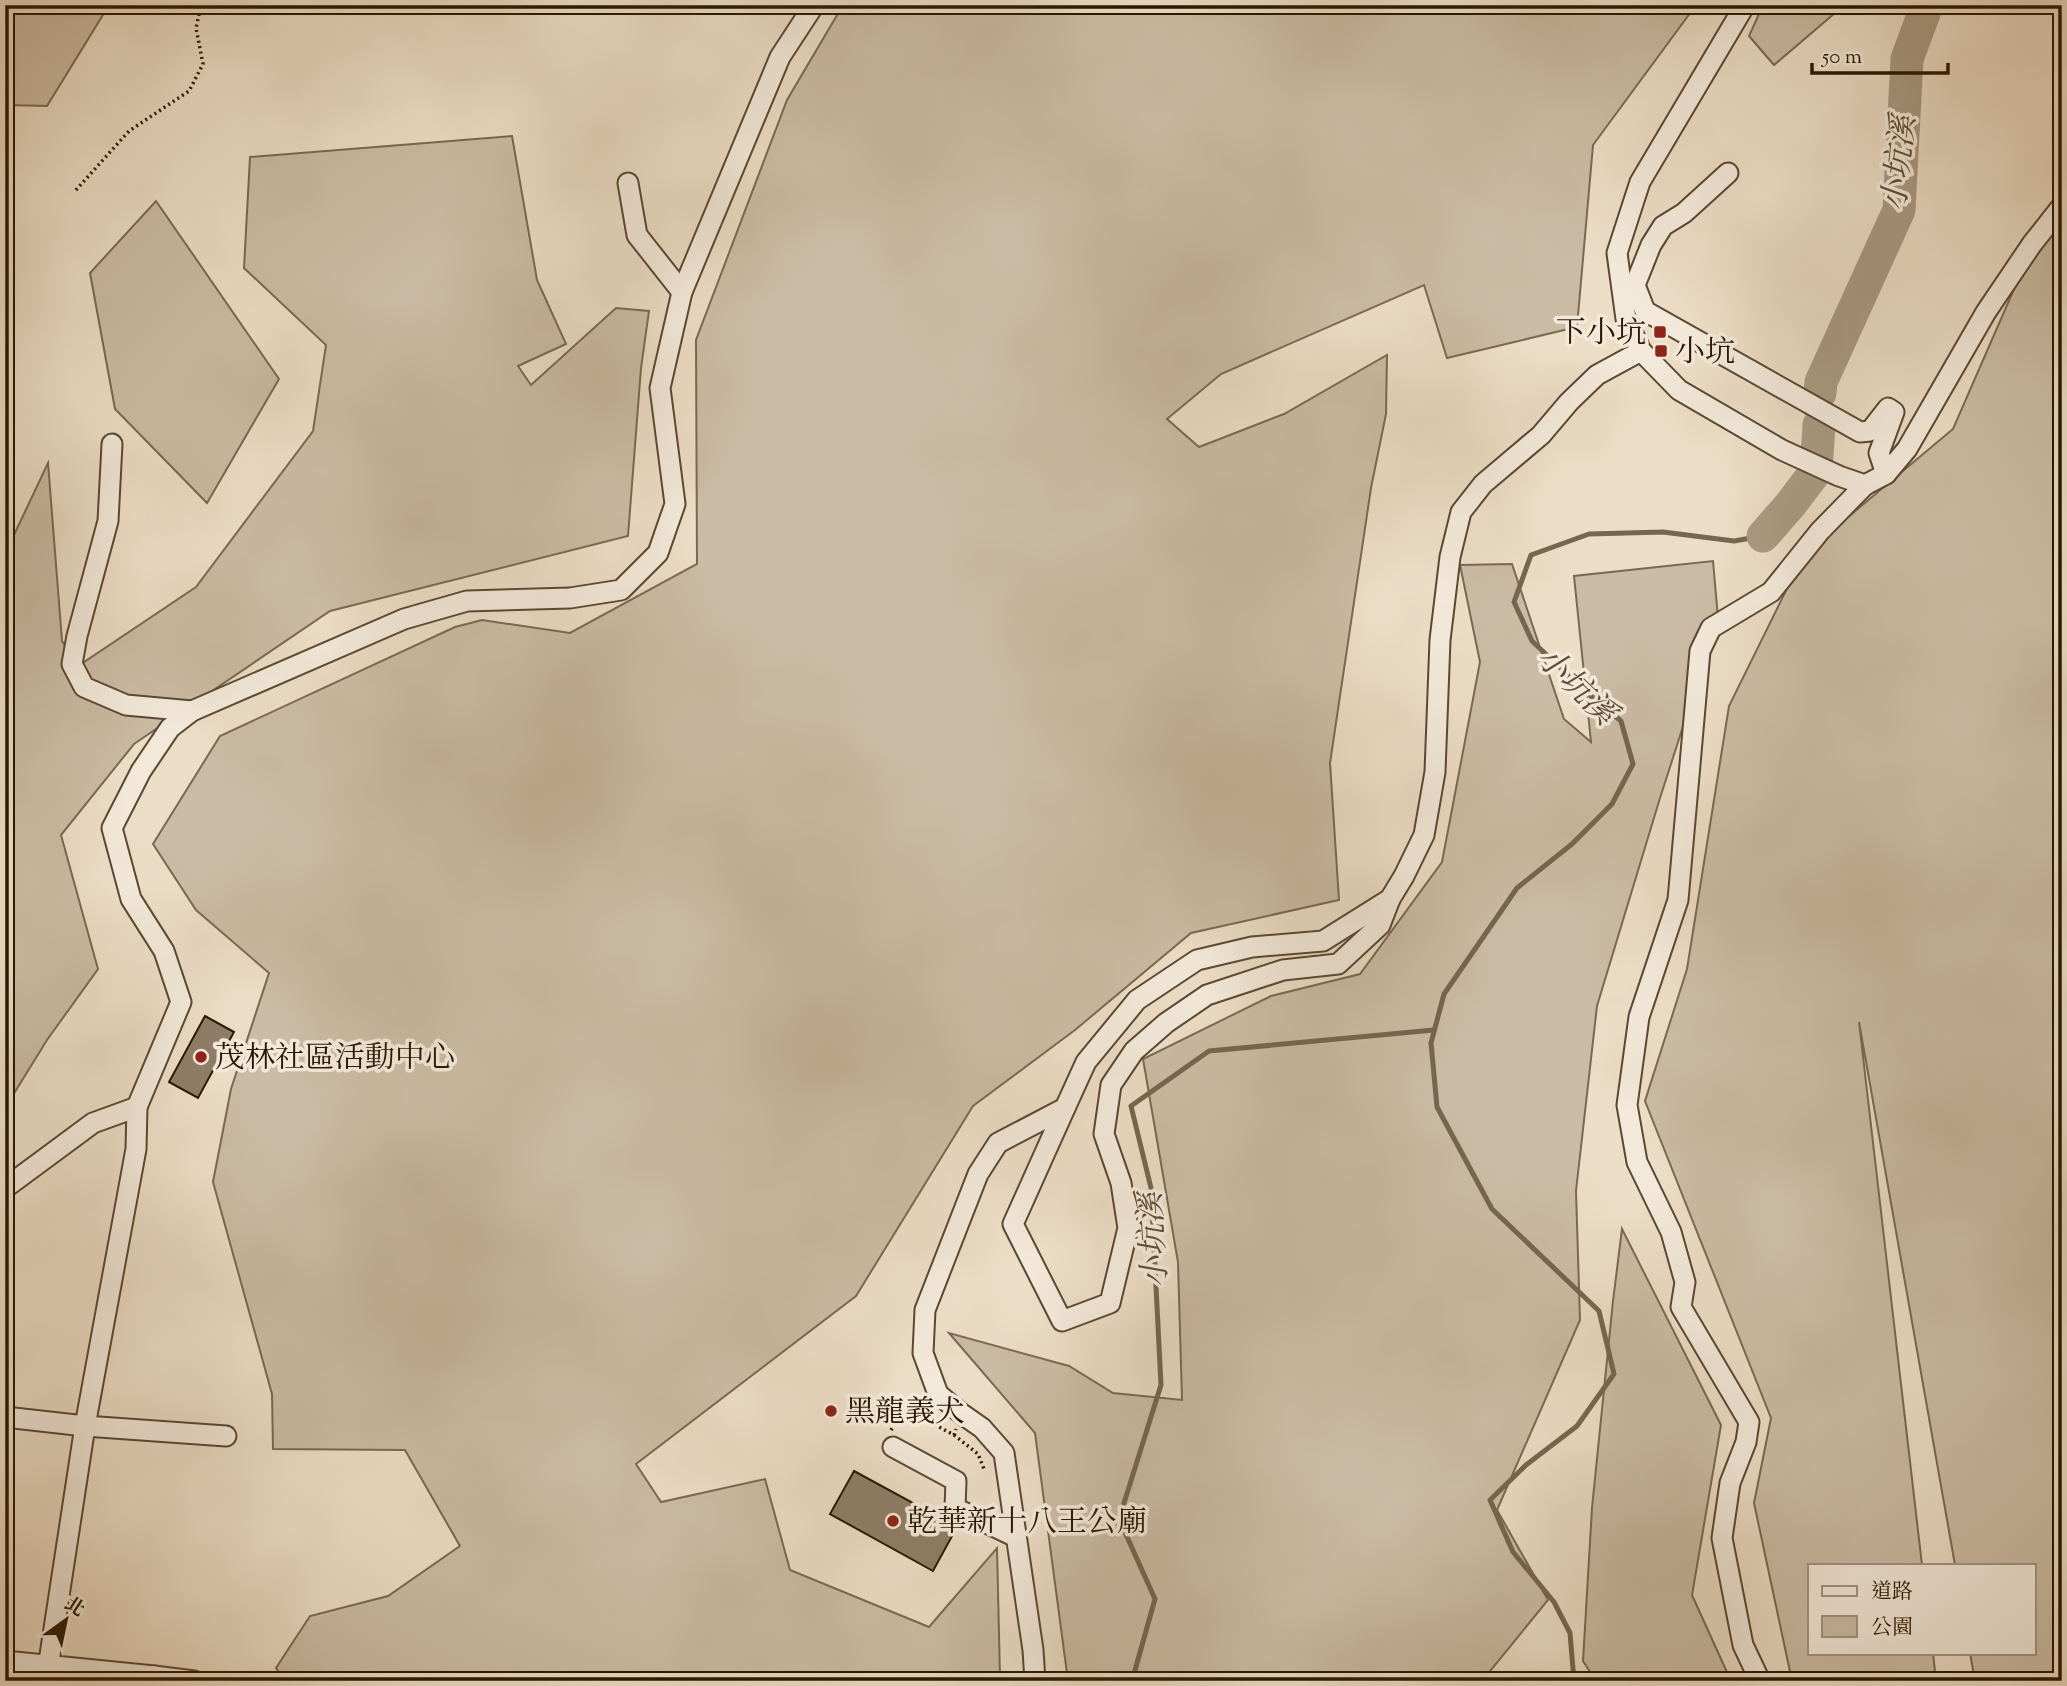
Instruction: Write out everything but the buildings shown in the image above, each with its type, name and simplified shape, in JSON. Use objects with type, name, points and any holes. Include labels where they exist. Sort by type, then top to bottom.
[{"type":"street","points":[[48,1673],[85,1426],[136,1149],[137,1107],[181,1002],[164,951],[131,899],[112,828],[141,771],[170,728],[192,711],[404,619],[467,601],[570,597],[621,590],[658,553],[675,504],[660,388],[682,292],[780,57],[814,5]]},
{"type":"street","points":[[1745,5],[1640,182],[1617,253],[1628,286],[1645,311],[1860,432],[1870,431],[1888,408],[1894,412],[1879,453],[1886,474]]},
{"type":"street","points":[[1728,173],[1684,213],[1663,226],[1628,286],[1626,319],[1641,351],[1679,390],[1782,450],[1865,485]]},
{"type":"street","points":[[628,183],[637,235],[682,292]]},
{"type":"street","points":[[1760,1681],[1743,1645],[1722,1538],[1730,1483],[1746,1442],[1749,1422],[1681,1307],[1685,1282],[1671,1232],[1637,1162],[1628,1105],[1639,1017],[1678,900],[1700,651],[1712,628],[1771,592],[1820,531],[1865,485],[1886,474],[1907,449],[1986,312],[2032,244],[2062,206]]},
{"type":"street","points":[[1390,898],[1323,941],[1252,947],[1197,960],[1137,1000],[1086,1062],[1013,1224],[1062,1321],[1110,1303],[1128,1228],[1121,1182],[1104,1134],[1111,1085],[1135,1051],[1166,1023],[1207,995],[1283,970],[1338,964],[1380,925],[1390,898],[1424,835],[1435,772],[1440,640],[1450,557],[1461,512],[1483,484],[1541,435],[1597,375],[1641,351]]},
{"type":"street","points":[[111,444],[108,521],[72,664],[84,687],[126,705],[192,711]]},
{"type":"street","points":[[5,1188],[93,1123],[137,1107]]},
{"type":"street","points":[[1035,1681],[1033,1650],[1004,1453],[982,1428],[938,1394],[923,1353],[925,1310],[978,1174],[998,1143],[1065,1108]]},
{"type":"street","points":[[5,1417],[85,1426],[226,1436]]},
{"type":"street","points":[[891,1439],[956,1481],[955,1508],[1016,1537]]},
{"type":"street","points":[[5,1661],[48,1673],[194,1681]]},
{"type":"path","points":[[76,190],[129,131],[189,91],[202,64],[195,28],[201,5]]},
{"type":"path","points":[[891,1439],[900,1415],[912,1413],[954,1435],[978,1454],[984,1469]]},
{"type":"path","points":[[954,1435],[962,1414]]},
{"type":"green space","points":[[5,5],[109,5],[47,106],[5,105]]},
{"type":"green space","points":[[843,5],[1696,5],[1593,145],[1577,327],[1447,358],[1424,285],[1221,374],[1167,419],[1199,447],[1284,414],[1387,355],[1386,414],[1371,488],[1330,763],[1339,900],[1191,933],[1075,1030],[973,1106],[856,1296],[636,1464],[661,1502],[765,1479],[790,1570],[929,1627],[997,1548],[1000,1677],[995,1681],[285,1681],[276,1668],[310,1616],[388,1596],[460,1546],[405,1450],[273,1449],[272,1394],[213,1182],[231,1089],[269,973],[196,910],[153,844],[220,736],[455,627],[482,620],[570,633],[697,564],[696,340],[787,100]]},
{"type":"green space","points":[[1763,5],[1842,7],[1774,65],[1749,36]]},
{"type":"green space","points":[[512,136],[537,280],[566,344],[518,366],[531,385],[616,308],[649,311],[641,368],[628,536],[330,611],[134,744],[61,835],[98,969],[47,1040],[5,1108],[5,554],[48,463],[62,641],[78,666],[196,587],[313,431],[326,345],[244,268],[250,157]]},
{"type":"green space","points":[[156,201],[279,379],[207,503],[115,409],[90,273]]},
{"type":"green space","points":[[2062,209],[2062,1681],[1975,1681],[1970,1654],[2036,1654],[2036,1564],[1955,1564],[1859,1022],[1922,1564],[1808,1564],[1808,1654],[1933,1654],[1936,1681],[1792,1681],[1754,1503],[1771,1418],[1645,1101],[1687,969],[1729,706],[1804,554],[1953,429],[2042,225]]},
{"type":"green space","points":[[1713,561],[1718,618],[1597,1006],[1576,1191],[1580,1320],[1497,1510],[1548,1600],[1482,1681],[1068,1681],[1035,1433],[949,1333],[1069,1366],[1113,1393],[1182,1400],[1178,1262],[1143,1059],[1271,996],[1360,974],[1442,862],[1480,662],[1460,565],[1512,564],[1564,719],[1591,742],[1574,576]]},
{"type":"green space","points":[[1622,1229],[1721,1425],[1692,1595],[1731,1681],[1596,1681],[1583,1661],[1592,1508]]},
{"type":"waterway","name":"小坑溪","points":[[1820,393],[1821,382],[1899,210],[1907,59],[1927,5]]},
{"type":"waterway","name":"小坑溪","points":[[1763,536],[1816,471],[1819,425]]},
{"type":"waterway","name":"小坑溪","points":[[1574,1681],[1570,1633],[1554,1602],[1513,1552],[1490,1500],[1526,1465],[1577,1426],[1614,1374],[1599,1311],[1492,1209],[1437,1107],[1431,1043],[1444,994],[1517,888],[1572,844],[1612,804],[1633,764],[1621,721],[1532,641],[1514,602],[1531,555],[1589,534],[1663,532],[1734,541],[1763,536]]},
{"type":"waterway","name":"小坑溪","points":[[1132,1681],[1155,1599],[1119,1519],[1161,1385],[1151,1188],[1131,1106],[1209,1051],[1434,1030]]},
{"type":"place","name":"下小坑","points":[[1660,332]]},
{"type":"place","name":"小坑","points":[[1661,351]]},
{"type":"place","name":"茂林社區活動中心","points":[[201,1057]]},
{"type":"place","name":"黑龍義犬","points":[[831,1411]]},
{"type":"place","name":"乾華新十八王公廟","points":[[893,1521]]}]
